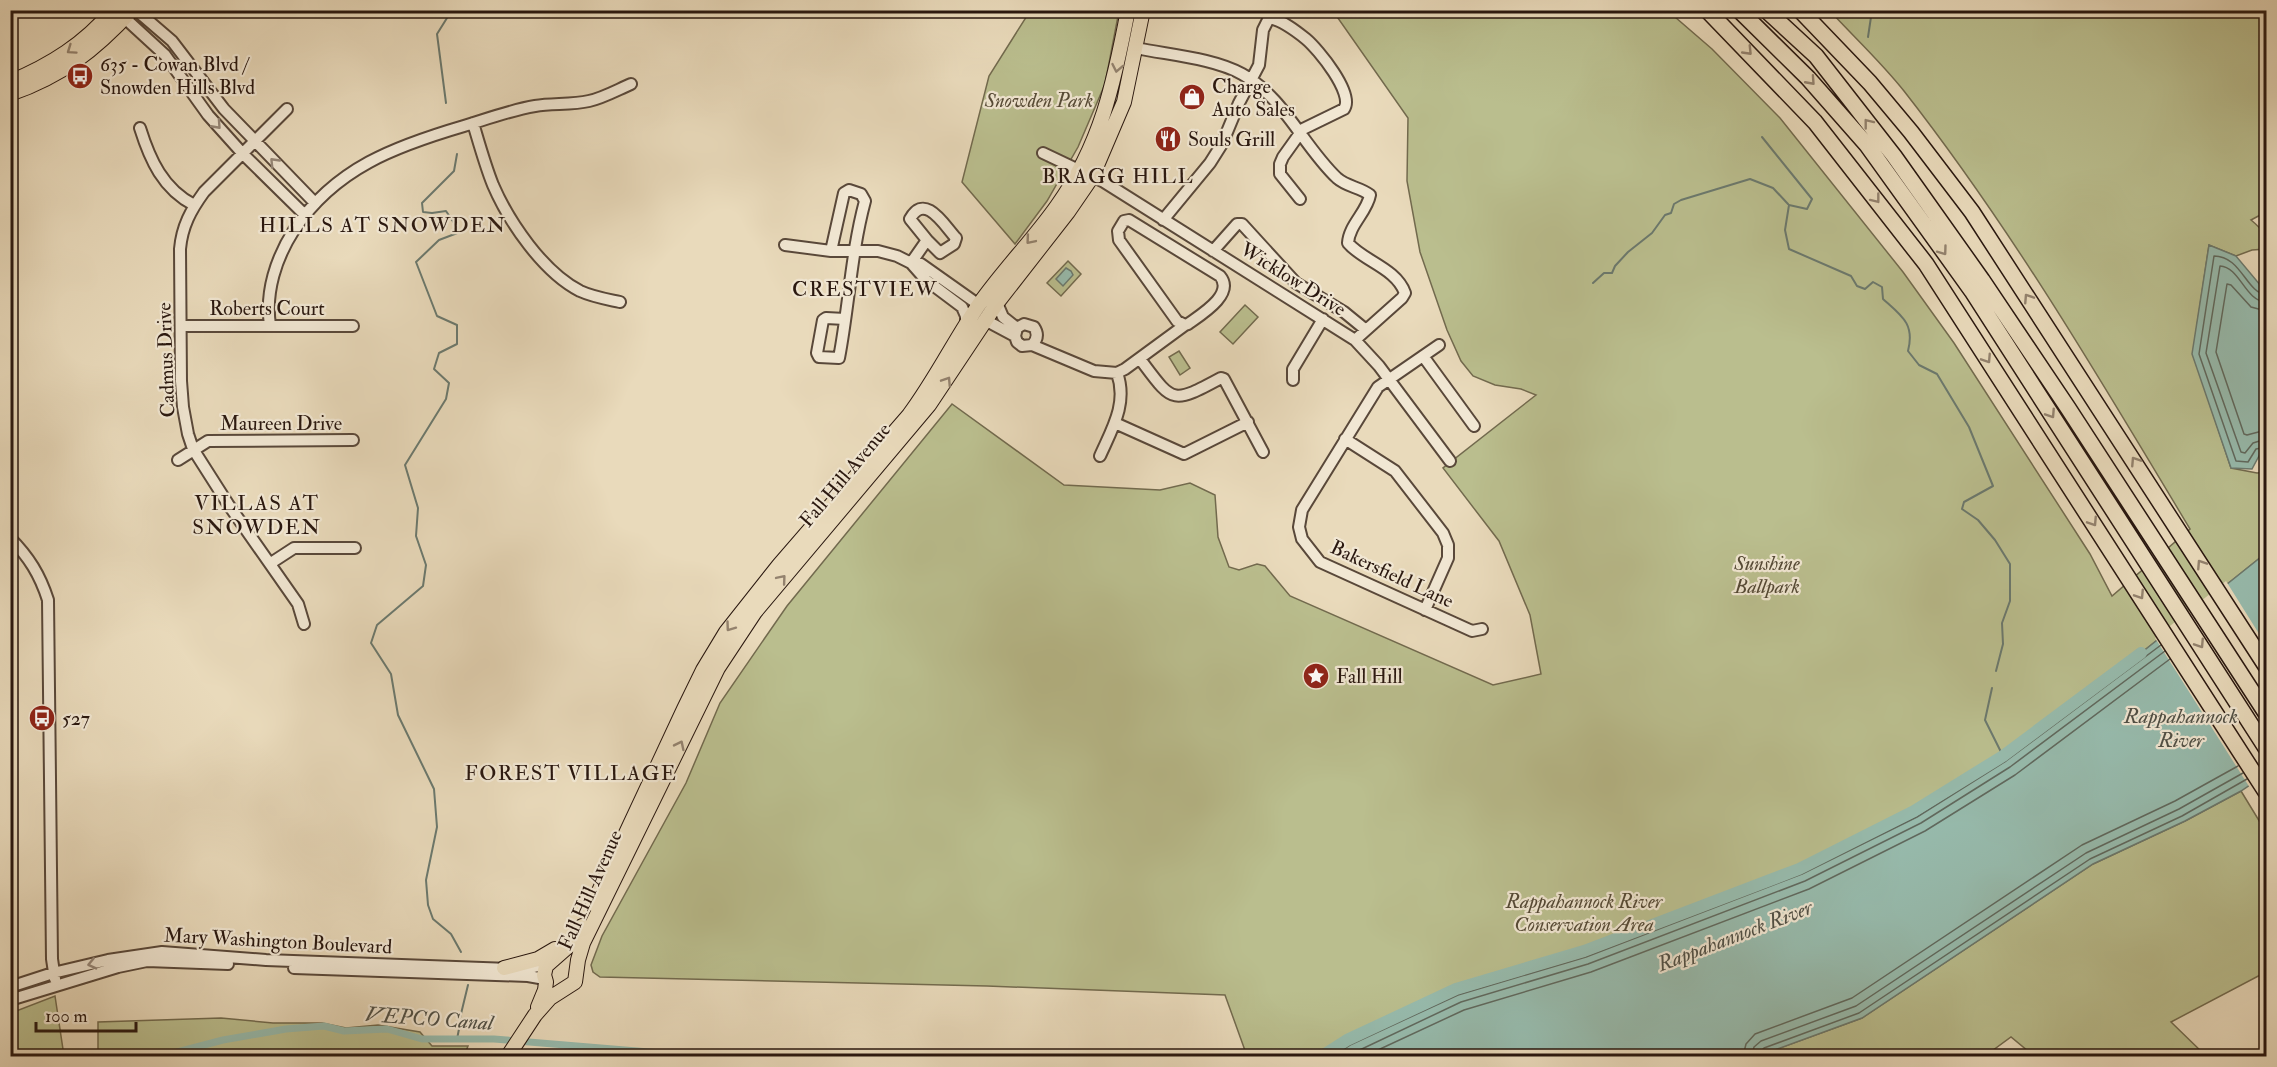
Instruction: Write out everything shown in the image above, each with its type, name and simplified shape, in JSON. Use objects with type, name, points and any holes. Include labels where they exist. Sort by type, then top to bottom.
[{"type":"highway","points":[[1707,10],[1815,122],[1926,264],[2266,792]]},
{"type":"highway","points":[[1739,10],[1808,78],[1867,145],[1972,291],[2266,748]]},
{"type":"highway","points":[[1766,10],[1816,56],[1894,156],[1982,280],[2266,713]]},
{"type":"highway","points":[[1800,10],[1870,83],[1972,212],[2266,666]]},
{"type":"main road","name":"Fall Hill Avenue","points":[[533,1017],[546,981],[544,970],[578,934],[703,670],[726,632],[779,565],[909,415],[924,395],[979,304],[1058,205],[1086,174],[1109,100],[1128,10]]},
{"type":"main road","name":"Fall Hill Avenue","points":[[508,1056],[533,1017],[550,998],[575,982],[583,943],[731,645],[755,612],[929,405],[997,303],[1068,212],[1124,102],[1143,10]]},
{"type":"main road","points":[[10,82],[36,72],[76,47],[124,12]]},
{"type":"main road","points":[[10,94],[44,81],[72,65],[98,45],[124,12]]},
{"type":"main road","points":[[979,304],[985,320]]},
{"type":"main road","points":[[504,968],[538,959],[564,942],[574,931],[602,881]]},
{"type":"main road","name":"Fall Hill Avenue","points":[[552,961],[567,959],[576,969]]},
{"type":"main road","points":[[546,981],[553,989],[564,990]]},
{"type":"street","points":[[124,12],[177,46],[211,94],[254,142],[315,203]]},
{"type":"street","points":[[124,12],[165,55],[208,115],[243,154],[305,215]]},
{"type":"street","points":[[1163,219],[1210,163],[1222,144],[1258,65],[1263,30],[1269,18],[1280,22],[1306,40],[1334,73],[1345,93],[1347,104],[1336,114],[1300,132],[1283,157],[1280,169],[1283,178],[1300,199]]},
{"type":"street","points":[[1136,48],[1218,65],[1251,79],[1271,97],[1339,180],[1367,192],[1370,198],[1349,236],[1348,243],[1380,266],[1401,286],[1405,293],[1355,340]]},
{"type":"street","points":[[270,325],[269,299],[276,266],[289,239],[315,203],[351,173],[381,155],[473,123],[535,106],[579,103],[631,84]]},
{"type":"street","name":"Cadmus Drive","points":[[286,109],[204,192],[194,205],[181,236],[181,381],[183,407],[193,448],[298,604],[304,624]]},
{"type":"street","points":[[473,123],[492,183],[502,203],[510,218],[544,263],[578,290],[598,298],[620,302]]},
{"type":"street","points":[[140,128],[148,156],[156,169],[174,190],[194,205]]},
{"type":"street","points":[[1043,153],[1086,174]]},
{"type":"street","name":"Wicklow Drive","points":[[1086,174],[1163,219],[1355,340],[1389,379],[1450,461]]},
{"type":"street","points":[[831,251],[844,193],[849,190],[861,194],[865,201],[854,250],[845,319]]},
{"type":"street","points":[[924,207],[932,210],[956,238],[954,244],[940,253],[927,240],[910,219],[920,208],[924,207]]},
{"type":"street","points":[[997,303],[1003,317],[1016,332],[1019,344],[1026,346],[1035,341],[1054,348],[1063,357],[1094,371],[1117,373],[1210,309],[1225,287],[1225,282],[1220,276],[1129,220],[1124,221],[1118,231],[1119,240],[1177,321],[1185,325]]},
{"type":"street","points":[[1213,251],[1237,224],[1242,224],[1296,283],[1344,312],[1366,330]]},
{"type":"street","points":[[911,263],[927,240]]},
{"type":"street","points":[[785,245],[831,251],[878,251],[897,256],[911,263],[921,264],[979,304]]},
{"type":"street","points":[[911,263],[926,280],[962,307],[966,316],[966,326]]},
{"type":"street","points":[[1293,380],[1293,369],[1323,319]]},
{"type":"street","points":[[985,320],[1016,332]]},
{"type":"street","points":[[1016,332],[1024,324],[1031,325],[1036,330],[1035,341]]},
{"type":"street","name":"Roberts Court","points":[[182,326],[353,326]]},
{"type":"street","name":"Bakersfield Lane","points":[[1439,345],[1378,387],[1302,510],[1299,527],[1302,539],[1320,562],[1472,631],[1482,629]]},
{"type":"street","points":[[1423,356],[1474,426]]},
{"type":"street","points":[[1140,358],[1161,387],[1172,394],[1184,397],[1221,378],[1224,380],[1263,452]]},
{"type":"street","points":[[1100,456],[1115,423],[1121,398],[1117,373]]},
{"type":"street","points":[[1115,423],[1184,454],[1248,422]]},
{"type":"street","points":[[1345,439],[1395,471],[1443,533],[1448,545],[1448,558],[1425,610]]},
{"type":"street","name":"Maureen Drive","points":[[178,460],[193,448],[208,441],[353,441]]},
{"type":"street","points":[[10,538],[29,557],[42,581],[48,600],[48,760],[53,973],[56,987]]},
{"type":"street","points":[[271,563],[294,548],[355,548]]},
{"type":"street","name":"Mary Washington Boulevard","points":[[10,987],[53,973],[136,955],[165,952],[276,960],[504,968],[530,968],[552,961]]},
{"type":"street","name":"Mary Washington Boulevard","points":[[10,1000],[118,967],[147,961],[329,970],[528,976],[546,981]]},
{"type":"green space","name":"Snowden Park","points":[[1030,11],[1119,11],[1105,84],[1078,147],[1047,201],[1015,244],[962,182],[989,76]]},
{"type":"green space","points":[[1333,11],[1668,11],[1712,49],[1780,118],[1903,272],[1954,343],[2090,554],[2112,596],[2190,529],[2054,306],[1982,197],[1904,91],[1830,11],[2266,11],[2266,212],[2251,220],[2263,232],[2266,249],[2252,250],[2236,256],[2209,245],[2193,353],[2231,468],[2257,473],[2266,472],[2266,553],[2141,653],[2003,756],[1914,811],[1799,869],[1584,951],[1456,989],[1347,1040],[1322,1056],[1247,1056],[1225,995],[987,986],[600,977],[593,972],[591,965],[602,936],[686,783],[720,703],[787,606],[952,404],[1064,485],[1160,490],[1190,483],[1215,495],[1218,537],[1229,567],[1239,570],[1257,564],[1265,566],[1290,596],[1493,685],[1541,674],[1530,615],[1499,541],[1443,468],[1536,395],[1521,389],[1495,385],[1473,376],[1461,361],[1447,330],[1420,252],[1407,181],[1408,118]]},
{"type":"green space","points":[[1068,261],[1081,274],[1061,296],[1047,283]]},
{"type":"green space","points":[[1245,305],[1258,317],[1233,344],[1220,332]]},
{"type":"green space","points":[[1179,351],[1190,368],[1180,375],[1169,357]]},
{"type":"green space","points":[[2241,791],[2266,832],[2266,972],[2171,1022],[2206,1056],[2034,1056],[2011,1037],[1985,1056],[1758,1056],[1862,1018],[2093,864],[2185,821]]},
{"type":"green space","points":[[55,996],[64,1056],[11,1056],[11,1013]]},
{"type":"green space","points":[[221,1018],[273,1023],[322,1023],[346,1028],[378,1025],[420,1032],[432,1046],[468,1046],[464,1056],[98,1056],[98,1022]]},
{"type":"water","points":[[2209,245],[2236,256],[2266,292],[2266,452],[2260,454],[2252,469],[2231,468],[2192,354]]},
{"type":"water","points":[[1066,268],[1073,275],[1063,286],[1056,279]]},
{"type":"water","name":"Rappahannock River","points":[[2266,553],[2266,774],[2241,791],[2185,821],[2093,864],[1862,1018],[1758,1056],[1322,1056],[1347,1040],[1456,989],[1584,951],[1799,869],[1914,811],[2003,756],[2141,653]]},
{"type":"pier","points":[[2226,581],[2266,645],[2266,778],[2250,788],[2155,638]]},
{"type":"waterway","points":[[446,103],[437,34],[452,10]]},
{"type":"waterway","points":[[1868,37],[1871,17],[1878,10]]},
{"type":"waterway","points":[[1762,137],[1812,199],[1807,209],[1789,205],[1785,230],[1789,249],[1851,276],[1857,286],[1865,289],[1873,282],[1882,287],[1883,299],[1901,316],[1908,327],[1910,334],[1908,351],[1919,365],[1937,374],[1969,427],[1993,486],[1964,502],[1962,509],[1978,520],[1995,540],[2010,564],[2010,601],[2002,623],[2003,644],[1996,671]]},
{"type":"waterway","points":[[457,154],[454,171],[422,203],[423,212],[446,211],[460,232],[439,240],[416,262],[437,316],[457,325],[457,344],[439,353],[434,369],[449,383],[446,399],[405,465],[418,508],[416,536],[426,565],[423,586],[377,625],[371,643],[391,674],[398,715],[434,789],[437,827],[426,880],[428,905],[433,919],[451,934],[461,952]]},
{"type":"waterway","points":[[1593,283],[1604,273],[1612,273],[1615,266],[1628,252],[1652,233],[1665,215],[1671,213],[1674,204],[1681,200],[1750,179],[1773,188],[1788,204]]},
{"type":"waterway","points":[[1322,1056],[1347,1040],[1456,989],[1584,951],[1799,869],[1914,811],[2003,756],[2141,653]]},
{"type":"waterway","points":[[1992,688],[1985,720],[2004,758]]},
{"type":"waterway","points":[[460,1018],[468,985]]},
{"type":"waterway","name":"VEPCO Canal","points":[[162,1056],[223,1040],[286,1029],[324,1026],[344,1031],[387,1029],[422,1039],[494,1039],[697,1056]]},
{"type":"waterway","points":[[457,1039],[459,1029]]},
{"type":"place","name":"635 - Cowan Blvd / Snowden Hills Blvd","points":[[80,76]]},
{"type":"place","name":"Charge Auto Sales","points":[[1192,97]]},
{"type":"place","name":"Souls Grill","points":[[1168,139]]},
{"type":"place","name":"Fall Hill","points":[[1316,676]]},
{"type":"place","name":"527","points":[[42,718]]},
{"type":"district","name":"BRAGG HILL","points":[[1118,176]]},
{"type":"district","name":"HILLS AT SNOWDEN","points":[[383,225]]},
{"type":"district","name":"CRESTVIEW","points":[[865,289]]},
{"type":"district","name":"VILLAS AT SNOWDEN","points":[[257,515]]},
{"type":"district","name":"FOREST VILLAGE","points":[[571,773]]},
{"type":"park label","name":"Sunshine Ballpark","points":[[1767,574]]},
{"type":"park label","name":"Rappahannock River Conservation Area","points":[[1584,912]]}]
